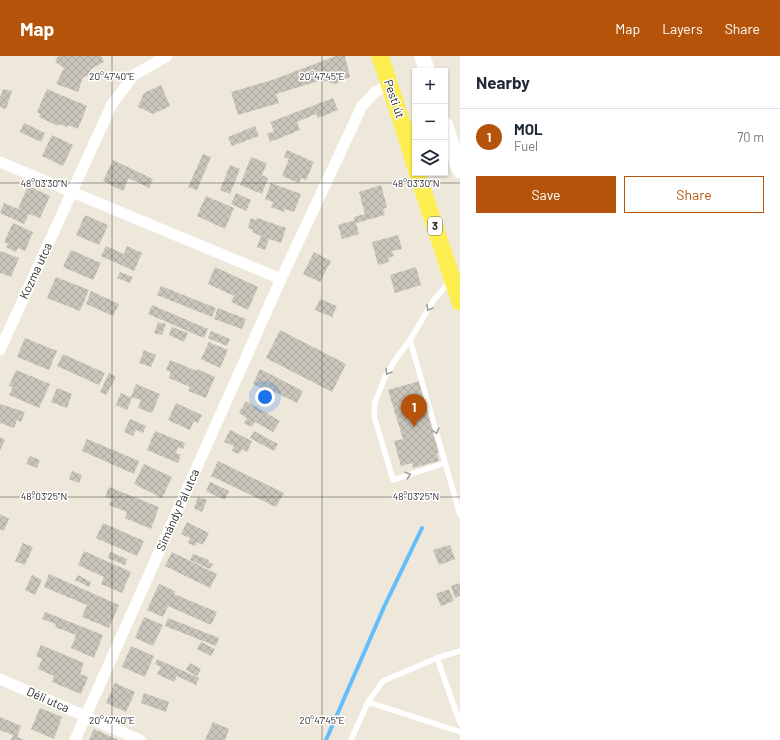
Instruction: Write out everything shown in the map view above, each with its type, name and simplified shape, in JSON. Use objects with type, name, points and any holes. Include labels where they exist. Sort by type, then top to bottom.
[{"type":"main road","name":"Pesti út","points":[[380,56],[412,156]]},
{"type":"main road","name":"3","points":[[418,176],[460,302]]},
{"type":"street","name":"Kozma utca","points":[[0,350],[112,104],[134,75],[166,56]]},
{"type":"street","points":[[422,56],[426,68]]},
{"type":"street","name":"Simándy Pál utca","points":[[75,740],[281,279],[362,106],[375,92],[390,85]]},
{"type":"street","points":[[448,134],[460,170]]},
{"type":"street","points":[[0,162],[281,279]]},
{"type":"street","name":"Déli utca","points":[[0,679],[140,740]]},
{"type":"lane","points":[[445,463],[393,480],[374,416],[375,402],[385,377],[410,340],[433,301],[452,280]]},
{"type":"lane","points":[[410,340],[460,515]]},
{"type":"lane","points":[[351,740],[368,702],[383,681],[437,658],[460,651]]},
{"type":"lane","points":[[437,658],[460,723]]},
{"type":"lane","points":[[368,702],[460,732]]},
{"type":"building","points":[[58,56],[101,56],[104,62],[91,69],[89,75],[83,77],[78,92],[56,84],[64,68],[55,62]]},
{"type":"building","points":[[336,56],[345,56],[350,77],[335,84],[322,80],[276,94],[279,103],[238,115],[231,92],[272,80]]},
{"type":"building","points":[[161,85],[170,106],[153,114],[138,107],[144,93]]},
{"type":"building","points":[[3,89],[12,91],[6,109],[0,107],[0,98]]},
{"type":"building","points":[[47,89],[87,106],[78,129],[68,125],[67,127],[59,124],[58,126],[39,117],[40,114],[37,112]]},
{"type":"building","points":[[333,98],[338,110],[318,118],[316,114],[297,122],[300,130],[270,142],[267,134],[274,131],[270,122]]},
{"type":"building","points":[[24,123],[45,133],[41,142],[20,132]]},
{"type":"building","points":[[255,126],[259,136],[232,146],[228,137]]},
{"type":"building","points":[[52,135],[73,145],[63,166],[42,156]]},
{"type":"building","points":[[287,150],[314,162],[306,180],[301,178],[299,183],[282,176],[289,159],[284,157]]},
{"type":"building","points":[[203,154],[211,157],[197,190],[188,187]]},
{"type":"building","points":[[251,157],[267,163],[262,175],[268,178],[262,194],[240,185]]},
{"type":"building","points":[[113,160],[153,179],[149,188],[129,178],[123,191],[103,181]]},
{"type":"building","points":[[230,165],[240,169],[230,194],[220,190]]},
{"type":"building","points":[[271,183],[301,194],[294,212],[285,209],[284,212],[271,207],[273,202],[265,199]]},
{"type":"building","points":[[381,185],[387,207],[383,209],[385,215],[356,223],[359,234],[342,239],[338,225],[355,220],[354,217],[365,214],[359,192]]},
{"type":"building","points":[[28,186],[50,196],[40,218],[29,214],[24,224],[0,213],[4,203],[18,209]]},
{"type":"building","points":[[236,193],[251,200],[246,211],[231,204]]},
{"type":"building","points":[[206,196],[234,208],[225,229],[197,216]]},
{"type":"building","points":[[85,215],[108,225],[99,245],[76,235]]},
{"type":"building","points":[[251,218],[256,220],[257,218],[286,228],[281,243],[269,239],[265,250],[257,247],[261,236],[252,232],[253,230],[248,228]]},
{"type":"building","points":[[13,223],[33,232],[25,251],[18,248],[16,252],[6,247],[8,244],[4,242]]},
{"type":"building","points":[[398,235],[402,249],[392,251],[394,256],[388,258],[389,262],[378,265],[372,242]]},
{"type":"building","points":[[106,246],[124,254],[127,246],[142,253],[134,271],[101,256]]},
{"type":"building","points":[[71,250],[101,263],[93,280],[63,267]]},
{"type":"building","points":[[0,251],[19,258],[11,277],[0,273]]},
{"type":"building","points":[[314,252],[331,261],[320,282],[303,274]]},
{"type":"building","points":[[215,267],[258,287],[248,310],[231,302],[234,296],[208,284]]},
{"type":"building","points":[[416,267],[421,285],[395,293],[390,275]]},
{"type":"building","points":[[120,272],[133,277],[130,283],[117,278]]},
{"type":"building","points":[[56,277],[89,290],[80,311],[47,298]]},
{"type":"building","points":[[161,286],[216,308],[212,317],[157,295]]},
{"type":"building","points":[[91,291],[119,304],[113,316],[86,304]]},
{"type":"building","points":[[320,299],[337,306],[332,317],[315,310]]},
{"type":"building","points":[[152,305],[208,329],[204,338],[148,314]]},
{"type":"building","points":[[218,308],[246,319],[242,329],[214,319]]},
{"type":"building","points":[[158,322],[166,324],[162,335],[154,333]]},
{"type":"building","points":[[172,327],[188,333],[184,342],[169,335]]},
{"type":"building","points":[[280,330],[346,364],[332,392],[266,358]]},
{"type":"building","points":[[211,331],[230,339],[227,346],[208,338]]},
{"type":"building","points":[[25,338],[57,351],[49,370],[17,357]]},
{"type":"building","points":[[209,342],[228,350],[220,368],[201,359]]},
{"type":"building","points":[[144,350],[156,355],[151,367],[139,363]]},
{"type":"building","points":[[63,354],[105,373],[99,385],[57,366]]},
{"type":"building","points":[[170,360],[215,377],[206,398],[188,391],[190,387],[169,378],[171,372],[166,370]]},
{"type":"building","points":[[260,369],[303,391],[297,403],[275,392],[274,394],[253,384]]},
{"type":"building","points":[[16,370],[50,384],[39,408],[9,395],[13,387],[9,386]]},
{"type":"building","points":[[109,373],[116,377],[106,395],[100,392]]},
{"type":"building","points":[[423,380],[437,428],[432,430],[439,453],[437,453],[439,461],[413,468],[412,463],[401,466],[394,441],[403,439],[388,390]]},
{"type":"building","points":[[136,384],[160,394],[152,413],[138,408],[141,400],[131,397]]},
{"type":"building","points":[[57,388],[72,394],[67,408],[51,402]]},
{"type":"building","points":[[121,393],[132,398],[127,410],[116,405]]},
{"type":"building","points":[[246,401],[280,421],[273,432],[255,422],[252,427],[244,423],[247,418],[239,413]]},
{"type":"building","points":[[176,403],[202,415],[198,423],[194,421],[190,430],[168,420]]},
{"type":"building","points":[[0,404],[25,412],[21,422],[17,420],[14,428],[0,423]]},
{"type":"building","points":[[130,419],[146,426],[143,433],[136,430],[133,436],[124,432]]},
{"type":"building","points":[[230,430],[252,441],[247,452],[242,449],[239,454],[232,451],[234,446],[224,442]]},
{"type":"building","points":[[155,431],[185,443],[183,449],[178,447],[176,453],[181,455],[178,463],[147,450]]},
{"type":"building","points":[[254,431],[278,444],[274,451],[250,438]]},
{"type":"building","points":[[0,437],[5,440],[0,450]]},
{"type":"building","points":[[87,439],[139,461],[134,474],[82,451]]},
{"type":"building","points":[[30,456],[40,460],[37,468],[26,464]]},
{"type":"building","points":[[218,461],[284,493],[276,507],[211,476]]},
{"type":"building","points":[[144,464],[172,477],[162,498],[134,484]]},
{"type":"building","points":[[72,471],[82,475],[79,483],[69,479]]},
{"type":"building","points":[[210,482],[229,491],[225,500],[206,491]]},
{"type":"building","points":[[109,487],[159,507],[151,529],[125,518],[127,512],[109,505],[112,499],[105,497]]},
{"type":"building","points":[[198,497],[207,500],[202,512],[194,508]]},
{"type":"building","points":[[0,514],[9,519],[4,531],[0,529]]},
{"type":"building","points":[[187,522],[209,533],[203,545],[197,542],[195,546],[188,543],[190,538],[181,534]]},
{"type":"building","points":[[103,523],[144,541],[137,556],[96,538]]},
{"type":"building","points":[[23,543],[33,547],[25,565],[15,561]]},
{"type":"building","points":[[450,545],[455,559],[439,565],[433,550]]},
{"type":"building","points":[[84,551],[131,572],[122,593],[101,584],[104,577],[78,565]]},
{"type":"building","points":[[110,552],[127,559],[125,565],[108,558]]},
{"type":"building","points":[[172,552],[217,574],[210,588],[165,566]]},
{"type":"building","points":[[193,554],[209,560],[208,562],[213,564],[210,569],[190,560]]},
{"type":"building","points":[[49,574],[119,605],[109,628],[82,617],[87,605],[44,587]]},
{"type":"building","points":[[32,575],[42,580],[35,595],[25,590]]},
{"type":"building","points":[[78,575],[91,582],[89,587],[75,580]]},
{"type":"building","points":[[460,583],[460,596],[455,598],[451,586]]},
{"type":"building","points":[[159,584],[175,591],[174,594],[217,612],[211,625],[168,606],[163,617],[147,610]]},
{"type":"building","points":[[449,589],[454,601],[441,606],[436,594]]},
{"type":"building","points":[[45,612],[103,635],[94,658],[71,648],[76,635],[55,627],[56,624],[42,619]]},
{"type":"building","points":[[144,617],[163,625],[153,646],[135,638]]},
{"type":"building","points":[[168,618],[219,638],[216,646],[165,626]]},
{"type":"building","points":[[201,642],[215,649],[211,656],[197,649]]},
{"type":"building","points":[[41,645],[84,663],[80,674],[88,677],[81,694],[52,682],[54,676],[38,669],[42,659],[36,656]]},
{"type":"building","points":[[131,646],[154,656],[145,677],[122,667]]},
{"type":"building","points":[[157,659],[199,678],[196,685],[177,676],[174,682],[157,674],[161,667],[155,664]]},
{"type":"building","points":[[190,663],[201,669],[197,676],[186,670]]},
{"type":"building","points":[[115,683],[135,692],[126,712],[106,703]]},
{"type":"building","points":[[144,693],[169,702],[166,712],[141,703]]},
{"type":"building","points":[[40,708],[62,717],[54,739],[31,729]]},
{"type":"building","points":[[0,717],[21,726],[17,737],[24,740],[11,740],[13,735],[0,730]]},
{"type":"building","points":[[213,722],[229,729],[225,740],[205,740]]},
{"type":"building","points":[[94,729],[118,740],[89,740]]},
{"type":"waterway","points":[[326,740],[384,607],[422,528]]},
{"type":"place","name":"MOL","points":[[414,427]]}]
